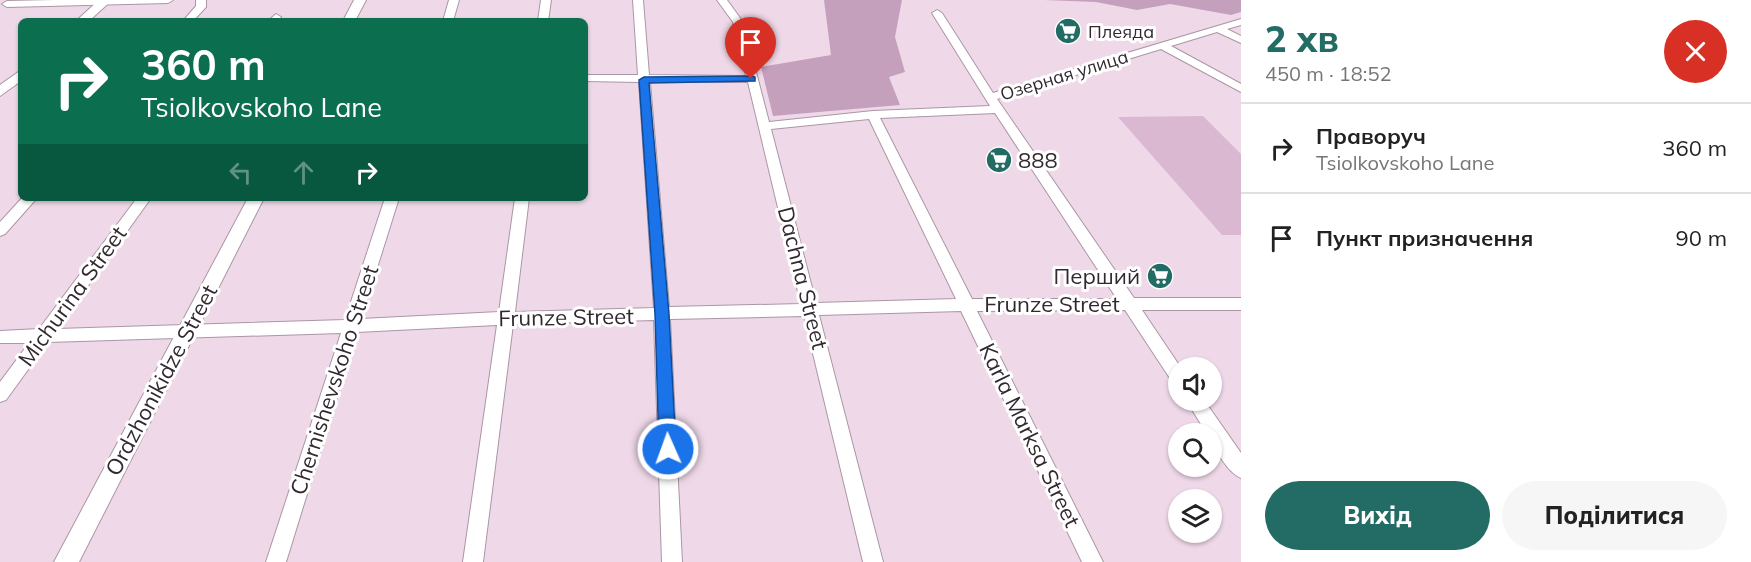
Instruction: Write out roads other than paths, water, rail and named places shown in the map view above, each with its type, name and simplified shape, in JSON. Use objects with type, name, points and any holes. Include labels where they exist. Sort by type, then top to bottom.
[{"type":"main road","points":[[351,18],[360,0]]},
{"type":"main road","points":[[85,18],[105,1]]},
{"type":"main road","points":[[0,92],[18,77]]},
{"type":"main road","name":"Ordzhonikidze Street","points":[[66,562],[254,201]]},
{"type":"street","points":[[6,4],[168,0]]},
{"type":"street","points":[[449,18],[454,0]]},
{"type":"street","points":[[543,18],[546,0]]},
{"type":"street","points":[[638,0],[662,314],[672,562]]},
{"type":"street","name":"Dachna Street","points":[[722,0],[738,22],[873,562]]},
{"type":"street","points":[[191,18],[201,7],[201,1]]},
{"type":"street","points":[[937,13],[990,97],[1168,362]]},
{"type":"street","name":"Озерная улица","points":[[990,97],[1241,22]]},
{"type":"street","points":[[1218,29],[1241,40]]},
{"type":"street","points":[[1161,45],[1241,89]]},
{"type":"street","points":[[588,78],[751,79]]},
{"type":"street","points":[[764,126],[873,115],[998,109]]},
{"type":"street","name":"Karla Marksa Street","points":[[873,115],[1093,562]]},
{"type":"street","points":[[0,231],[27,201]]},
{"type":"street","name":"Michurina Street","points":[[0,395],[142,201]]},
{"type":"street","name":"Chernishevskoho Street","points":[[276,562],[391,201]]},
{"type":"street","points":[[474,562],[522,201]]},
{"type":"street","name":"Frunze Street","points":[[0,337],[352,326],[507,318],[966,305],[1241,304]]},
{"type":"street","points":[[1201,411],[1241,469]]},
{"type":"place","name":"Плеяда","points":[[1068,31]]},
{"type":"place","name":"888","points":[[999,160]]},
{"type":"place","name":"Перший","points":[[1160,276]]}]
